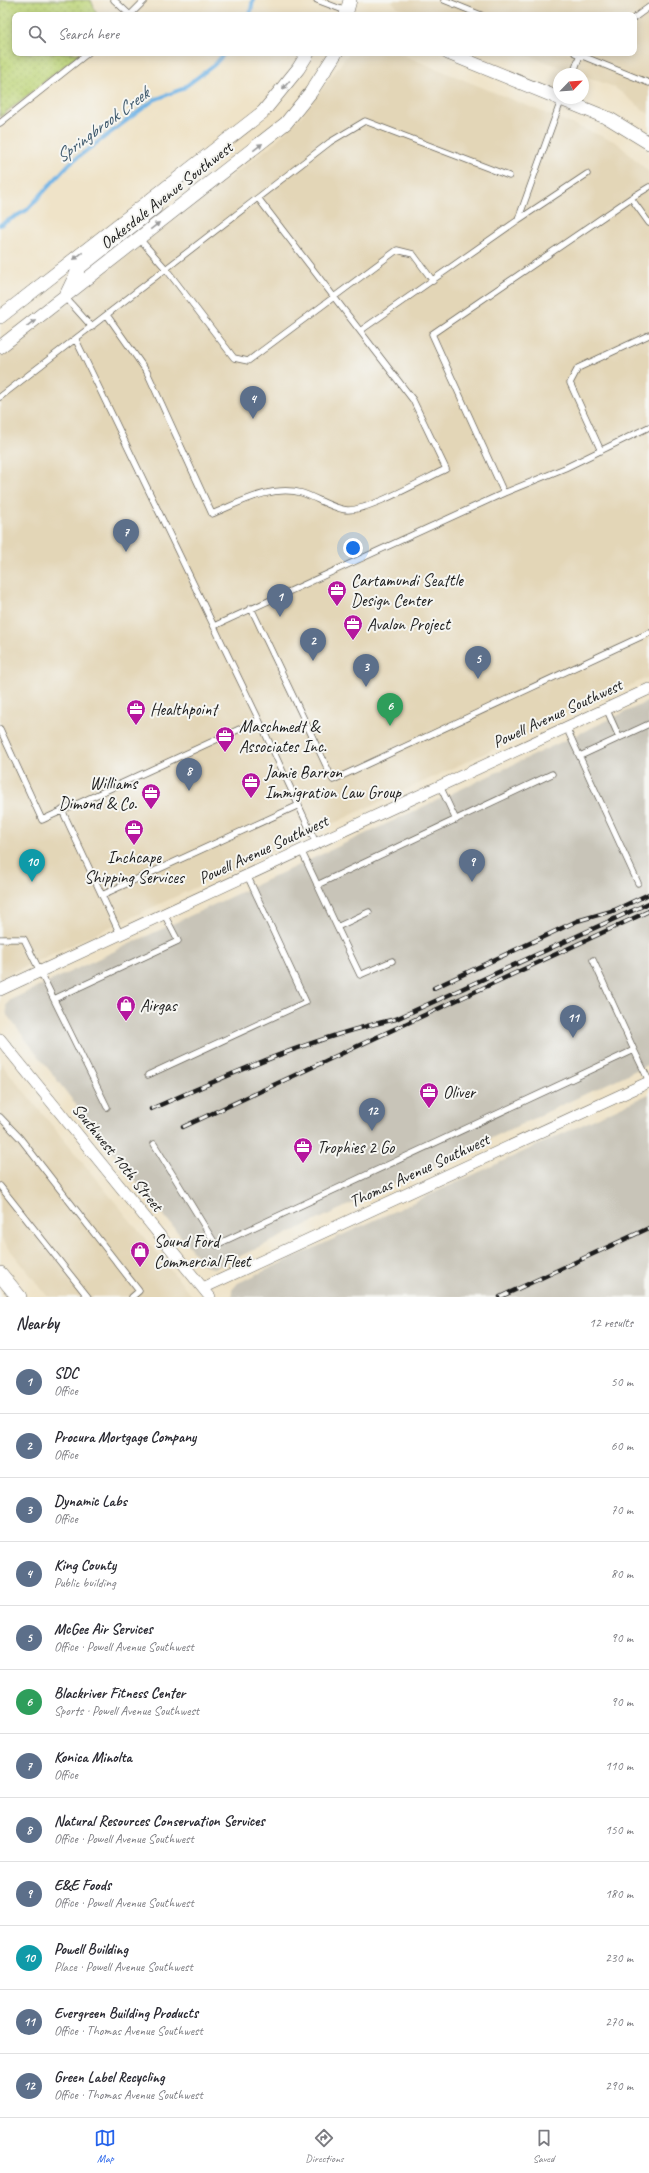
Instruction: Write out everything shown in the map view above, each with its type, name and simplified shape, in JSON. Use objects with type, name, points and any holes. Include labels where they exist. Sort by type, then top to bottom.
[{"type":"main road","points":[[0,1274],[18,1297]]},
{"type":"street","name":"Oakesdale Avenue Southwest","points":[[0,317],[263,112],[298,69],[306,56]]},
{"type":"street","name":"Oakesdale Avenue Southwest","points":[[0,347],[258,147],[286,123],[311,92],[334,56]]},
{"type":"street","points":[[455,56],[553,95]]},
{"type":"street","points":[[574,104],[610,119],[649,142]]},
{"type":"street","points":[[65,297],[79,268],[164,200],[176,180]]},
{"type":"street","name":"Powell Avenue Southwest","points":[[0,990],[40,970],[649,689]]},
{"type":"street","name":"Southwest 10th Street","points":[[0,1039],[207,1293]]},
{"type":"street","name":"Thomas Avenue Southwest","points":[[207,1293],[649,1082]]},
{"type":"lane","points":[[114,0],[127,12]]},
{"type":"lane","points":[[133,12],[145,0]]},
{"type":"lane","points":[[317,0],[348,11]]},
{"type":"lane","points":[[444,0],[474,12]]},
{"type":"lane","points":[[637,16],[649,8]]},
{"type":"lane","points":[[0,123],[84,56]]},
{"type":"lane","points":[[574,68],[579,56]]},
{"type":"lane","points":[[585,56],[649,83]]},
{"type":"lane","points":[[518,220],[560,104]]},
{"type":"lane","points":[[0,397],[76,340],[330,142],[366,121],[509,176]]},
{"type":"lane","points":[[360,331],[586,174]]},
{"type":"lane","points":[[504,493],[432,334],[649,187]]},
{"type":"lane","points":[[107,316],[147,372],[212,514],[260,495],[282,490],[301,493],[346,510],[362,509],[446,469],[413,400],[258,198]]},
{"type":"lane","points":[[631,198],[649,223]]},
{"type":"lane","points":[[139,238],[166,269],[234,358],[248,361],[397,250],[413,254],[434,281]]},
{"type":"lane","points":[[65,297],[92,327]]},
{"type":"lane","points":[[601,451],[570,383],[578,368],[649,336]]},
{"type":"lane","points":[[76,340],[214,626],[316,843]]},
{"type":"lane","points":[[214,626],[504,493],[601,451],[649,427]]},
{"type":"lane","points":[[251,608],[333,780],[649,633]]},
{"type":"lane","points":[[606,708],[619,737]]},
{"type":"lane","points":[[0,729],[42,820],[258,720]]},
{"type":"lane","points":[[580,756],[649,724]]},
{"type":"lane","points":[[566,727],[638,883]]},
{"type":"lane","points":[[317,885],[552,774]]},
{"type":"lane","points":[[440,785],[456,820]]},
{"type":"lane","points":[[102,895],[299,805]]},
{"type":"lane","points":[[62,810],[120,934]]},
{"type":"lane","points":[[301,850],[360,975],[392,960]]},
{"type":"lane","points":[[148,1075],[306,1002],[247,875]]},
{"type":"lane","points":[[337,927],[369,912]]},
{"type":"lane","points":[[54,999],[178,941],[164,914]]},
{"type":"lane","points":[[0,939],[24,939],[107,1107]]},
{"type":"lane","points":[[593,960],[649,1082]]},
{"type":"lane","points":[[154,1144],[216,1246],[634,1050]]},
{"type":"lane","points":[[0,1117],[20,1138],[139,1291],[132,1297]]},
{"type":"lane","points":[[0,1186],[88,1297]]},
{"type":"shaded area","points":[[391,0],[649,0],[649,114],[614,87],[589,78],[589,68],[563,68],[530,56],[637,56],[637,12],[410,12],[397,7]]},
{"type":"shaded area","points":[[347,56],[405,56],[616,142],[649,172],[649,677],[0,978],[0,353],[272,145],[303,114]]},
{"type":"shaded area","points":[[649,701],[649,1064],[221,1265],[213,1268],[205,1266],[110,1149],[7,1015],[6,1006],[10,1000]]},
{"type":"shaded area","points":[[0,1062],[193,1297],[48,1297],[0,1237]]},
{"type":"shaded area","points":[[649,1094],[649,1297],[232,1297],[232,1290],[238,1283]]},
{"type":"green space","points":[[0,0],[91,0],[96,12],[12,12],[12,56],[76,56],[0,117]]},
{"type":"waterway","name":"Springbrook Creek","points":[[251,12],[253,0]]},
{"type":"waterway","name":"Springbrook Creek","points":[[0,225],[27,210],[70,163],[154,100],[182,89],[214,65],[222,56]]},
{"type":"railway","points":[[434,988],[577,921],[615,910],[649,894]]},
{"type":"railway","points":[[151,1109],[271,1058],[333,1036],[396,1019],[649,903]]},
{"type":"railway","points":[[183,1127],[649,911]]},
{"type":"railway","points":[[500,1297],[649,1228]]},
{"type":"place","name":"King County","points":[[253,419]]},
{"type":"place","name":"Konica Minolta","points":[[126,552]]},
{"type":"place","name":"Cartamundi Seattle Design Center","points":[[337,607]]},
{"type":"place","name":"SDC","points":[[280,617]]},
{"type":"place","name":"Avalon Project","points":[[353,641]]},
{"type":"place","name":"Procura Mortgage Company","points":[[313,661]]},
{"type":"place","name":"McGee Air Services","points":[[478,679]]},
{"type":"place","name":"Dynamic Labs","points":[[366,687]]},
{"type":"place","name":"Healthpoint","points":[[136,726]]},
{"type":"place","name":"Blackriver Fitness Center","points":[[390,726]]},
{"type":"place","name":"Maschmedt & Associates Inc.","points":[[225,753]]},
{"type":"place","name":"Natural Resources Conservation Services","points":[[189,791]]},
{"type":"place","name":"Jamie Barron Immigration Law Group","points":[[251,799]]},
{"type":"place","name":"Williams Dimond & Co.","points":[[151,810]]},
{"type":"place","name":"Inchcape Shipping Services","points":[[134,846]]},
{"type":"place","name":"Powell Building","points":[[32,882]]},
{"type":"place","name":"E&E Foods","points":[[472,882]]},
{"type":"place","name":"Airgas","points":[[126,1022]]},
{"type":"place","name":"Evergreen Building Products","points":[[573,1038]]},
{"type":"place","name":"Oliver","points":[[429,1109]]},
{"type":"place","name":"Green Label Recycling","points":[[372,1131]]},
{"type":"place","name":"Trophies 2 Go","points":[[303,1164]]},
{"type":"place","name":"Sound Ford Commercial Fleet","points":[[140,1268]]}]
